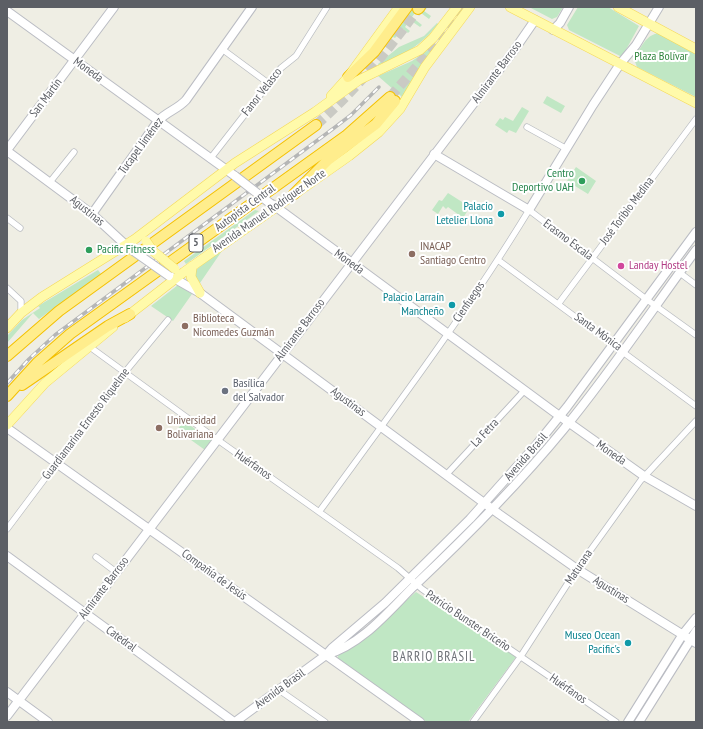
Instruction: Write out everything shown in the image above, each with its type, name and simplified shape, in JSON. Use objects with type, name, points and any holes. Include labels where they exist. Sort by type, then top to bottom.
[{"type":"highway","points":[[348,77],[374,52],[408,7]]},
{"type":"highway","name":"Autopista Central","points":[[7,396],[37,363],[70,334],[254,200],[348,135],[393,99],[376,124],[328,160],[294,194]]},
{"type":"highway","name":"5","points":[[7,356],[59,311],[316,125]]},
{"type":"highway","points":[[7,396],[61,357],[116,321],[130,314]]},
{"type":"main road","points":[[315,112],[348,77],[399,7]]},
{"type":"main road","points":[[7,328],[21,313],[46,294],[129,248],[146,230],[226,169],[315,112],[359,80],[420,50],[433,38],[457,7]]},
{"type":"main road","name":"Avenida Manuel Rodríguez Norte","points":[[7,424],[10,416],[45,383],[130,314],[176,274],[192,266],[273,205],[294,194],[356,151],[389,123],[405,103],[432,57],[470,7]]},
{"type":"main road","points":[[510,7],[696,104]]},
{"type":"main road","points":[[618,7],[696,49]]},
{"type":"main road","points":[[146,230],[146,241],[150,248],[176,274]]},
{"type":"main road","points":[[192,266],[192,277],[200,292]]},
{"type":"street","name":"San Martín","points":[[7,150],[114,7]]},
{"type":"street","name":"Tucapel Jiménez","points":[[92,214],[158,121],[186,100],[252,7]]},
{"type":"street","name":"Fanor Velasco","points":[[210,158],[284,64],[296,56],[327,7]]},
{"type":"street","points":[[553,30],[562,20],[569,7]]},
{"type":"street","name":"Cienfuegos","points":[[319,512],[448,334],[498,260],[565,148],[620,64],[629,55],[660,7]]},
{"type":"street","name":"Moneda","points":[[8,9],[74,60],[226,169],[568,423],[644,476],[696,506]]},
{"type":"street","name":"Almirante Barroso","points":[[7,716],[515,49],[535,20]]},
{"type":"street","points":[[222,49],[268,83]]},
{"type":"street","name":"José Toribio Medina","points":[[559,303],[696,119]]},
{"type":"street","points":[[527,127],[565,148]]},
{"type":"street","name":"Agustinas","points":[[7,150],[92,214],[129,248],[176,274],[485,504],[577,569],[690,639]]},
{"type":"street","points":[[50,182],[74,152]]},
{"type":"street","name":"Erasmo Escala","points":[[434,154],[529,210],[646,300],[696,335]]},
{"type":"street","points":[[7,218],[20,228]]},
{"type":"street","name":"Avenida Brasil","points":[[235,722],[326,655],[332,648],[369,617],[485,504],[560,416],[696,232]]},
{"type":"street","name":"Avenida Brasil","points":[[326,655],[340,650],[355,641],[416,584],[492,509],[568,423],[696,250]]},
{"type":"street","name":"Santa Mónica","points":[[498,260],[623,350],[696,406]]},
{"type":"street","points":[[680,273],[696,285]]},
{"type":"street","points":[[7,288],[21,301],[21,313]]},
{"type":"street","name":"Guardiamarina Ernesto Riquelme","points":[[7,529],[124,373],[168,320]]},
{"type":"street","name":"Huérfanos","points":[[90,347],[124,373],[398,568],[416,584]]},
{"type":"street","name":"La Fetra","points":[[446,475],[524,391]]},
{"type":"street","name":"Maturana","points":[[473,722],[521,656],[577,569],[644,476],[696,421]]},
{"type":"street","name":"Compañía de Jesús","points":[[7,428],[420,722]]},
{"type":"street","name":"Catedral","points":[[7,556],[235,722]]},
{"type":"street","points":[[96,557],[116,572]]},
{"type":"street","name":"Patricio Bunster Briceño","points":[[416,584],[521,656]]},
{"type":"street","points":[[639,722],[690,639],[696,618]]},
{"type":"street","points":[[628,722],[696,631]]},
{"type":"street","name":"Huérfanos","points":[[521,656],[616,722]]},
{"type":"street","points":[[279,690],[325,722]]},
{"type":"street","points":[[7,692],[48,722]]},
{"type":"green space","points":[[412,7],[422,11],[425,7],[428,7],[424,11],[431,16],[429,19],[417,10],[412,17],[422,25],[420,27],[410,20],[405,27],[410,31],[408,33],[403,29],[395,38],[393,37],[381,52],[379,50]]},
{"type":"green space","points":[[529,7],[563,7],[557,17],[552,19]]},
{"type":"green space","points":[[578,7],[608,7],[639,26],[622,57],[569,30],[567,25]]},
{"type":"green space","points":[[437,23],[438,24],[432,31],[419,44],[404,54],[378,65],[399,47],[424,36]]},
{"type":"green space","name":"Plaza Bolívar","points":[[659,33],[696,53],[696,97],[637,67],[634,59],[641,46],[650,36]]},
{"type":"green space","points":[[431,48],[432,49],[402,97],[378,76],[412,61]]},
{"type":"green space","points":[[547,96],[565,106],[561,113],[543,103]]},
{"type":"green space","points":[[522,107],[529,111],[516,133],[509,130],[507,133],[495,125],[500,118],[503,120],[505,117],[513,121]]},
{"type":"green space","name":"Centro Deportivo UAH","points":[[576,167],[596,181],[588,194],[567,181]]},
{"type":"green space","points":[[448,193],[470,207],[463,218],[448,207],[446,209],[443,206],[438,214],[432,210],[439,200],[442,201]]},
{"type":"green space","points":[[255,210],[259,211],[186,264],[184,261]]},
{"type":"green space","points":[[226,245],[200,283],[194,274],[197,269]]},
{"type":"green space","points":[[98,270],[101,274],[39,319],[33,313],[7,343],[7,336],[22,320],[40,308],[38,306]]},
{"type":"green space","points":[[178,285],[192,294],[173,321],[151,306]]},
{"type":"green space","points":[[184,421],[212,441],[205,450],[177,430]]},
{"type":"green space","points":[[416,592],[516,657],[468,722],[427,722],[337,659],[339,654],[369,632]]},
{"type":"tunnel","points":[[390,97],[420,63],[461,7]]},
{"type":"tunnel","points":[[316,125],[370,70],[418,9]]},
{"type":"railway","points":[[7,383],[29,359],[55,335],[351,115],[379,87]]},
{"type":"place","name":"Centro Deportivo UAH","points":[[582,181]]},
{"type":"place","name":"Palacio Letelier Llona","points":[[501,214]]},
{"type":"place","name":"Pacific Fitness","points":[[89,250]]},
{"type":"place","name":"INACAP Santiago Centro","points":[[412,254]]},
{"type":"place","name":"Landay Hostel","points":[[621,266]]},
{"type":"place","name":"Palacio Larraín Mancheño","points":[[452,305]]},
{"type":"place","name":"Biblioteca Nicomedes Guzmán","points":[[185,326]]},
{"type":"place","name":"Basílica del Salvador","points":[[225,391]]},
{"type":"place","name":"Universidad Bolivariana","points":[[159,428]]},
{"type":"place","name":"Museo Ocean Pacific's","points":[[628,643]]},
{"type":"district","name":"BARRIO BRASIL","points":[[434,657]]}]
